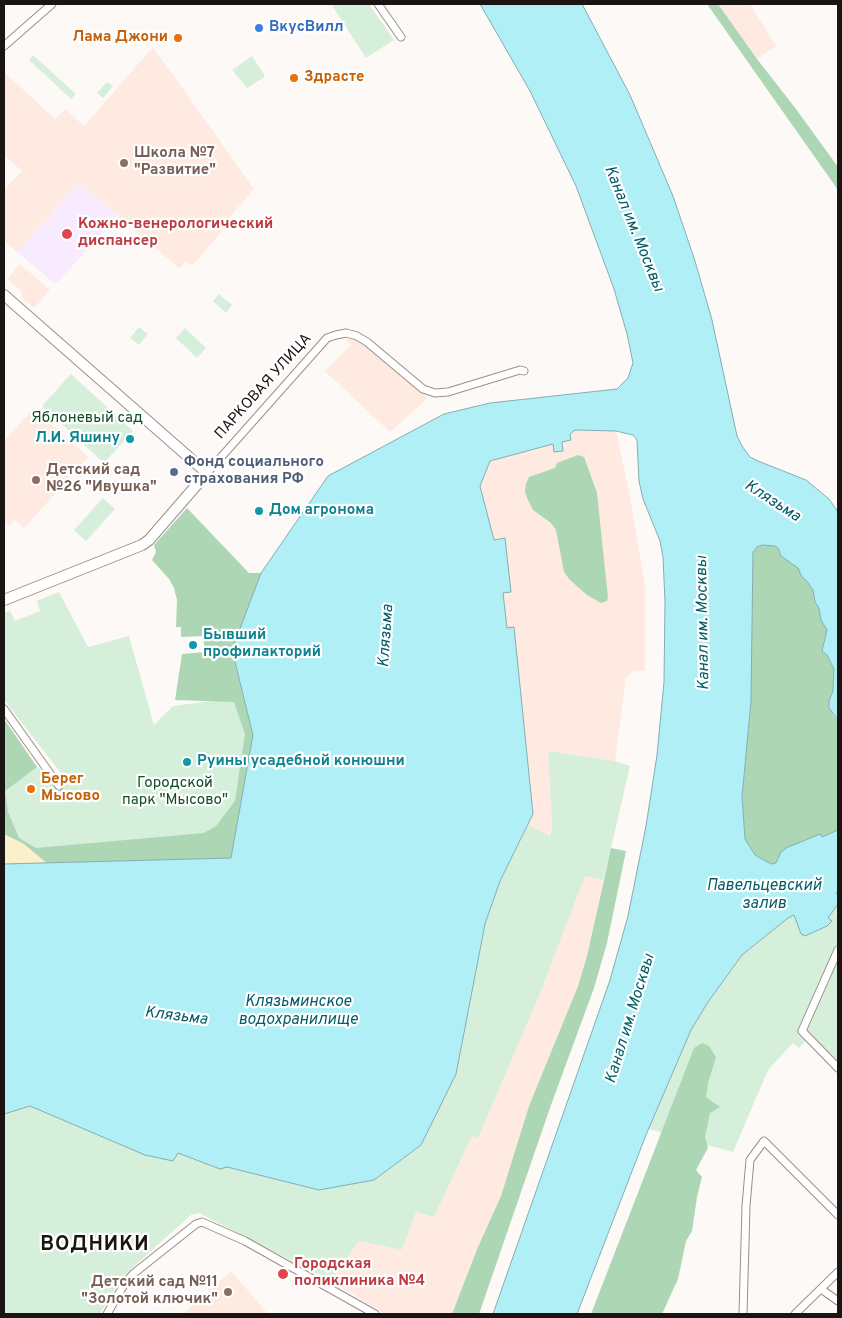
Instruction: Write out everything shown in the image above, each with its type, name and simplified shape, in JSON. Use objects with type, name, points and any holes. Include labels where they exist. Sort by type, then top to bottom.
[{"type":"street","points":[[4,46],[52,4]]},
{"type":"street","points":[[378,4],[401,37]]},
{"type":"street","points":[[4,295],[207,473]]},
{"type":"street","name":"ПАРКОВАЯ УЛИЦА","points":[[4,600],[142,545],[152,537],[327,338],[346,333],[357,336],[367,342],[423,389],[435,393],[448,392],[520,370],[524,371]]},
{"type":"street","points":[[4,709],[59,786]]},
{"type":"street","points":[[838,950],[802,1030],[838,1068]]},
{"type":"street","points":[[744,1314],[746,1206],[750,1160],[764,1140],[838,1215]]},
{"type":"street","points":[[107,1314],[125,1283],[133,1274],[196,1224],[202,1222],[245,1241],[376,1314]]},
{"type":"street","points":[[795,1314],[838,1272]]},
{"type":"street","points":[[821,1288],[838,1301]]},
{"type":"shaded area","points":[[718,4],[750,4],[776,46],[757,59]]},
{"type":"shaded area","name":"Школа №7 \"Развитие\"","points":[[153,47],[254,189],[228,219],[229,223],[192,266],[186,261],[180,269],[79,183],[17,252],[4,240],[4,190],[22,171],[4,155],[4,72],[55,119],[65,109],[84,126]]},
{"type":"shaded area","name":"Кожно-венерологический диспансер","points":[[79,183],[117,216],[58,282],[54,283],[17,252]]},
{"type":"shaded area","points":[[20,264],[50,290],[34,308],[22,298],[21,291],[7,279]]},
{"type":"shaded area","points":[[345,339],[355,339],[364,343],[428,398],[390,432],[325,371],[351,345]]},
{"type":"shaded area","name":"Детский сад №26 \"Ивушка\"","points":[[34,408],[88,457],[24,528],[14,520],[9,526],[4,522],[4,441]]},
{"type":"shaded area","points":[[575,430],[616,431],[629,492],[645,587],[645,670],[632,672],[626,677],[615,761],[548,751],[552,826],[549,836],[528,825],[533,814],[514,628],[507,628],[503,593],[510,592],[505,538],[494,540],[480,486],[490,461],[553,444],[563,450],[562,442]]},
{"type":"shaded area","points":[[585,876],[603,880],[587,956],[578,986],[529,1106],[501,1196],[478,1247],[452,1314],[385,1314],[331,1281],[359,1241],[402,1250],[416,1212],[434,1217],[472,1136],[478,1138],[541,991]]},
{"type":"shaded area","name":"Детский сад №11 \"Золотой ключик\"","points":[[231,1271],[268,1314],[183,1314]]},
{"type":"green space","points":[[331,4],[369,4],[394,40],[366,58]]},
{"type":"green space","points":[[707,4],[718,4],[838,167],[838,190]]},
{"type":"green space","points":[[33,55],[76,94],[71,99],[29,60]]},
{"type":"green space","points":[[252,56],[265,76],[247,88],[232,70]]},
{"type":"green space","points":[[107,82],[113,86],[103,98],[97,93]]},
{"type":"green space","points":[[219,294],[232,305],[226,313],[213,301]]},
{"type":"green space","points":[[139,327],[148,334],[139,345],[130,338]]},
{"type":"green space","points":[[185,328],[206,348],[197,358],[176,338]]},
{"type":"green space","name":"Яблоневый сад","points":[[71,374],[133,431],[104,463],[42,406]]},
{"type":"green space","points":[[578,455],[584,457],[597,493],[608,598],[607,601],[601,603],[587,595],[564,572],[556,530],[551,523],[533,510],[525,491],[529,477],[555,468],[557,463]]},
{"type":"green space","points":[[103,498],[115,509],[86,541],[74,530]]},
{"type":"green space","points":[[187,508],[249,573],[261,573],[232,650],[253,735],[231,858],[4,864],[4,719],[37,767],[5,791],[8,812],[19,838],[36,848],[204,833],[216,826],[235,801],[245,734],[234,702],[175,700],[182,654],[205,652],[203,636],[181,637],[181,627],[176,627],[177,600],[174,588],[169,579],[152,560],[156,552],[154,545]]},
{"type":"green space","points":[[762,545],[778,548],[781,556],[799,568],[802,577],[813,590],[821,620],[827,630],[822,651],[827,655],[834,669],[833,691],[829,701],[833,715],[838,720],[838,830],[821,837],[820,835],[781,852],[776,863],[771,864],[755,855],[745,839],[742,797],[751,701],[751,561],[753,552]]},
{"type":"green space","name":"Городской парк \"Мысово\"","points":[[59,592],[88,647],[129,636],[154,725],[173,706],[244,697],[253,735],[231,858],[4,864],[4,719],[37,767],[71,786],[4,700],[4,613],[10,611],[15,621],[40,611],[37,601]]},
{"type":"green space","points":[[548,751],[615,761],[630,766],[611,848],[603,880],[585,876],[541,991],[478,1138],[472,1136],[434,1217],[416,1212],[402,1250],[359,1241],[331,1281],[199,1213],[191,1215],[122,1277],[100,1314],[4,1314],[4,1114],[20,1107],[30,1106],[178,1153],[220,1169],[456,1074],[485,924],[500,881],[528,825],[550,836],[552,826]]},
{"type":"green space","points":[[611,848],[626,851],[607,943],[594,988],[551,1105],[479,1314],[452,1314],[478,1247],[501,1196],[529,1106],[578,986],[587,956]]},
{"type":"green space","points":[[838,892],[838,1074],[805,1041],[799,1048],[793,1043],[768,1070],[733,1152],[649,1129],[691,1030],[708,1002],[742,955],[788,918]]},
{"type":"green space","points":[[702,1043],[709,1046],[716,1057],[706,1097],[720,1107],[710,1113],[705,1137],[708,1148],[696,1170],[702,1177],[692,1231],[686,1241],[678,1279],[662,1314],[591,1314],[694,1048]]},
{"type":"sand","points":[[4,834],[24,844],[47,863],[4,864]]},
{"type":"water","name":"Клязьминское водохранилище","points":[[480,4],[582,4],[630,95],[673,196],[712,320],[737,436],[742,446],[750,457],[806,480],[829,499],[838,512],[838,720],[829,708],[829,701],[833,691],[834,669],[827,655],[822,651],[827,630],[821,620],[813,590],[802,577],[798,568],[781,556],[778,548],[775,546],[762,545],[753,552],[751,701],[742,797],[745,839],[755,855],[771,864],[776,863],[781,852],[786,848],[820,834],[822,837],[838,830],[838,892],[836,893],[838,904],[828,918],[832,921],[827,926],[805,936],[801,934],[794,915],[788,918],[742,955],[708,1002],[691,1030],[646,1135],[577,1314],[493,1314],[610,980],[628,916],[646,826],[657,755],[664,682],[665,602],[663,557],[660,541],[643,499],[639,481],[637,440],[633,435],[616,431],[575,430],[570,434],[571,440],[562,442],[563,451],[554,452],[553,444],[490,461],[480,486],[494,540],[505,538],[511,592],[503,593],[507,628],[514,627],[533,814],[500,881],[485,924],[456,1074],[421,1145],[374,1180],[319,1190],[227,1167],[220,1169],[178,1153],[173,1161],[145,1155],[30,1106],[4,1114],[4,864],[231,858],[253,735],[232,650],[261,573],[328,476],[444,414],[490,403],[617,389],[628,378],[633,363],[627,334],[614,289],[576,186],[530,91]]},
{"type":"place","name":"ВкусВилл","points":[[259,28]]},
{"type":"place","name":"Лама Джони","points":[[178,38]]},
{"type":"place","name":"Здрасте","points":[[294,78]]},
{"type":"place","name":"Школа №7 \"Развитие\"","points":[[124,163]]},
{"type":"place","name":"Кожно-венерологический диспансер","points":[[67,234]]},
{"type":"place","name":"Л.И. Яшину","points":[[130,439]]},
{"type":"place","name":"Фонд социального страхования РФ","points":[[174,472]]},
{"type":"place","name":"Детский сад №26 \"Ивушка\"","points":[[36,480]]},
{"type":"place","name":"Дом агронома","points":[[259,511]]},
{"type":"place","name":"Бывший профилакторий","points":[[193,645]]},
{"type":"place","name":"Руины усадебной конюшни","points":[[187,762]]},
{"type":"place","name":"Берег Мысово","points":[[31,789]]},
{"type":"place","name":"Городская поликлиника №4","points":[[283,1274]]},
{"type":"place","name":"Детский сад №11 \"Золотой ключик\"","points":[[228,1292]]},
{"type":"district","name":"ВОДНИКИ","points":[[95,1246]]},
{"type":"water label","name":"Канал им. Москвы","points":[[633,229]]},
{"type":"water label","name":"Клязьма","points":[[772,502]]},
{"type":"water label","name":"Канал им. Москвы","points":[[704,623]]},
{"type":"water label","name":"Клязьма","points":[[387,636]]},
{"type":"water label","name":"Павельцевский залив","points":[[764,896]]},
{"type":"water label","name":"Клязьма","points":[[176,1017]]},
{"type":"water label","name":"Канал им. Москвы","points":[[631,1019]]}]
